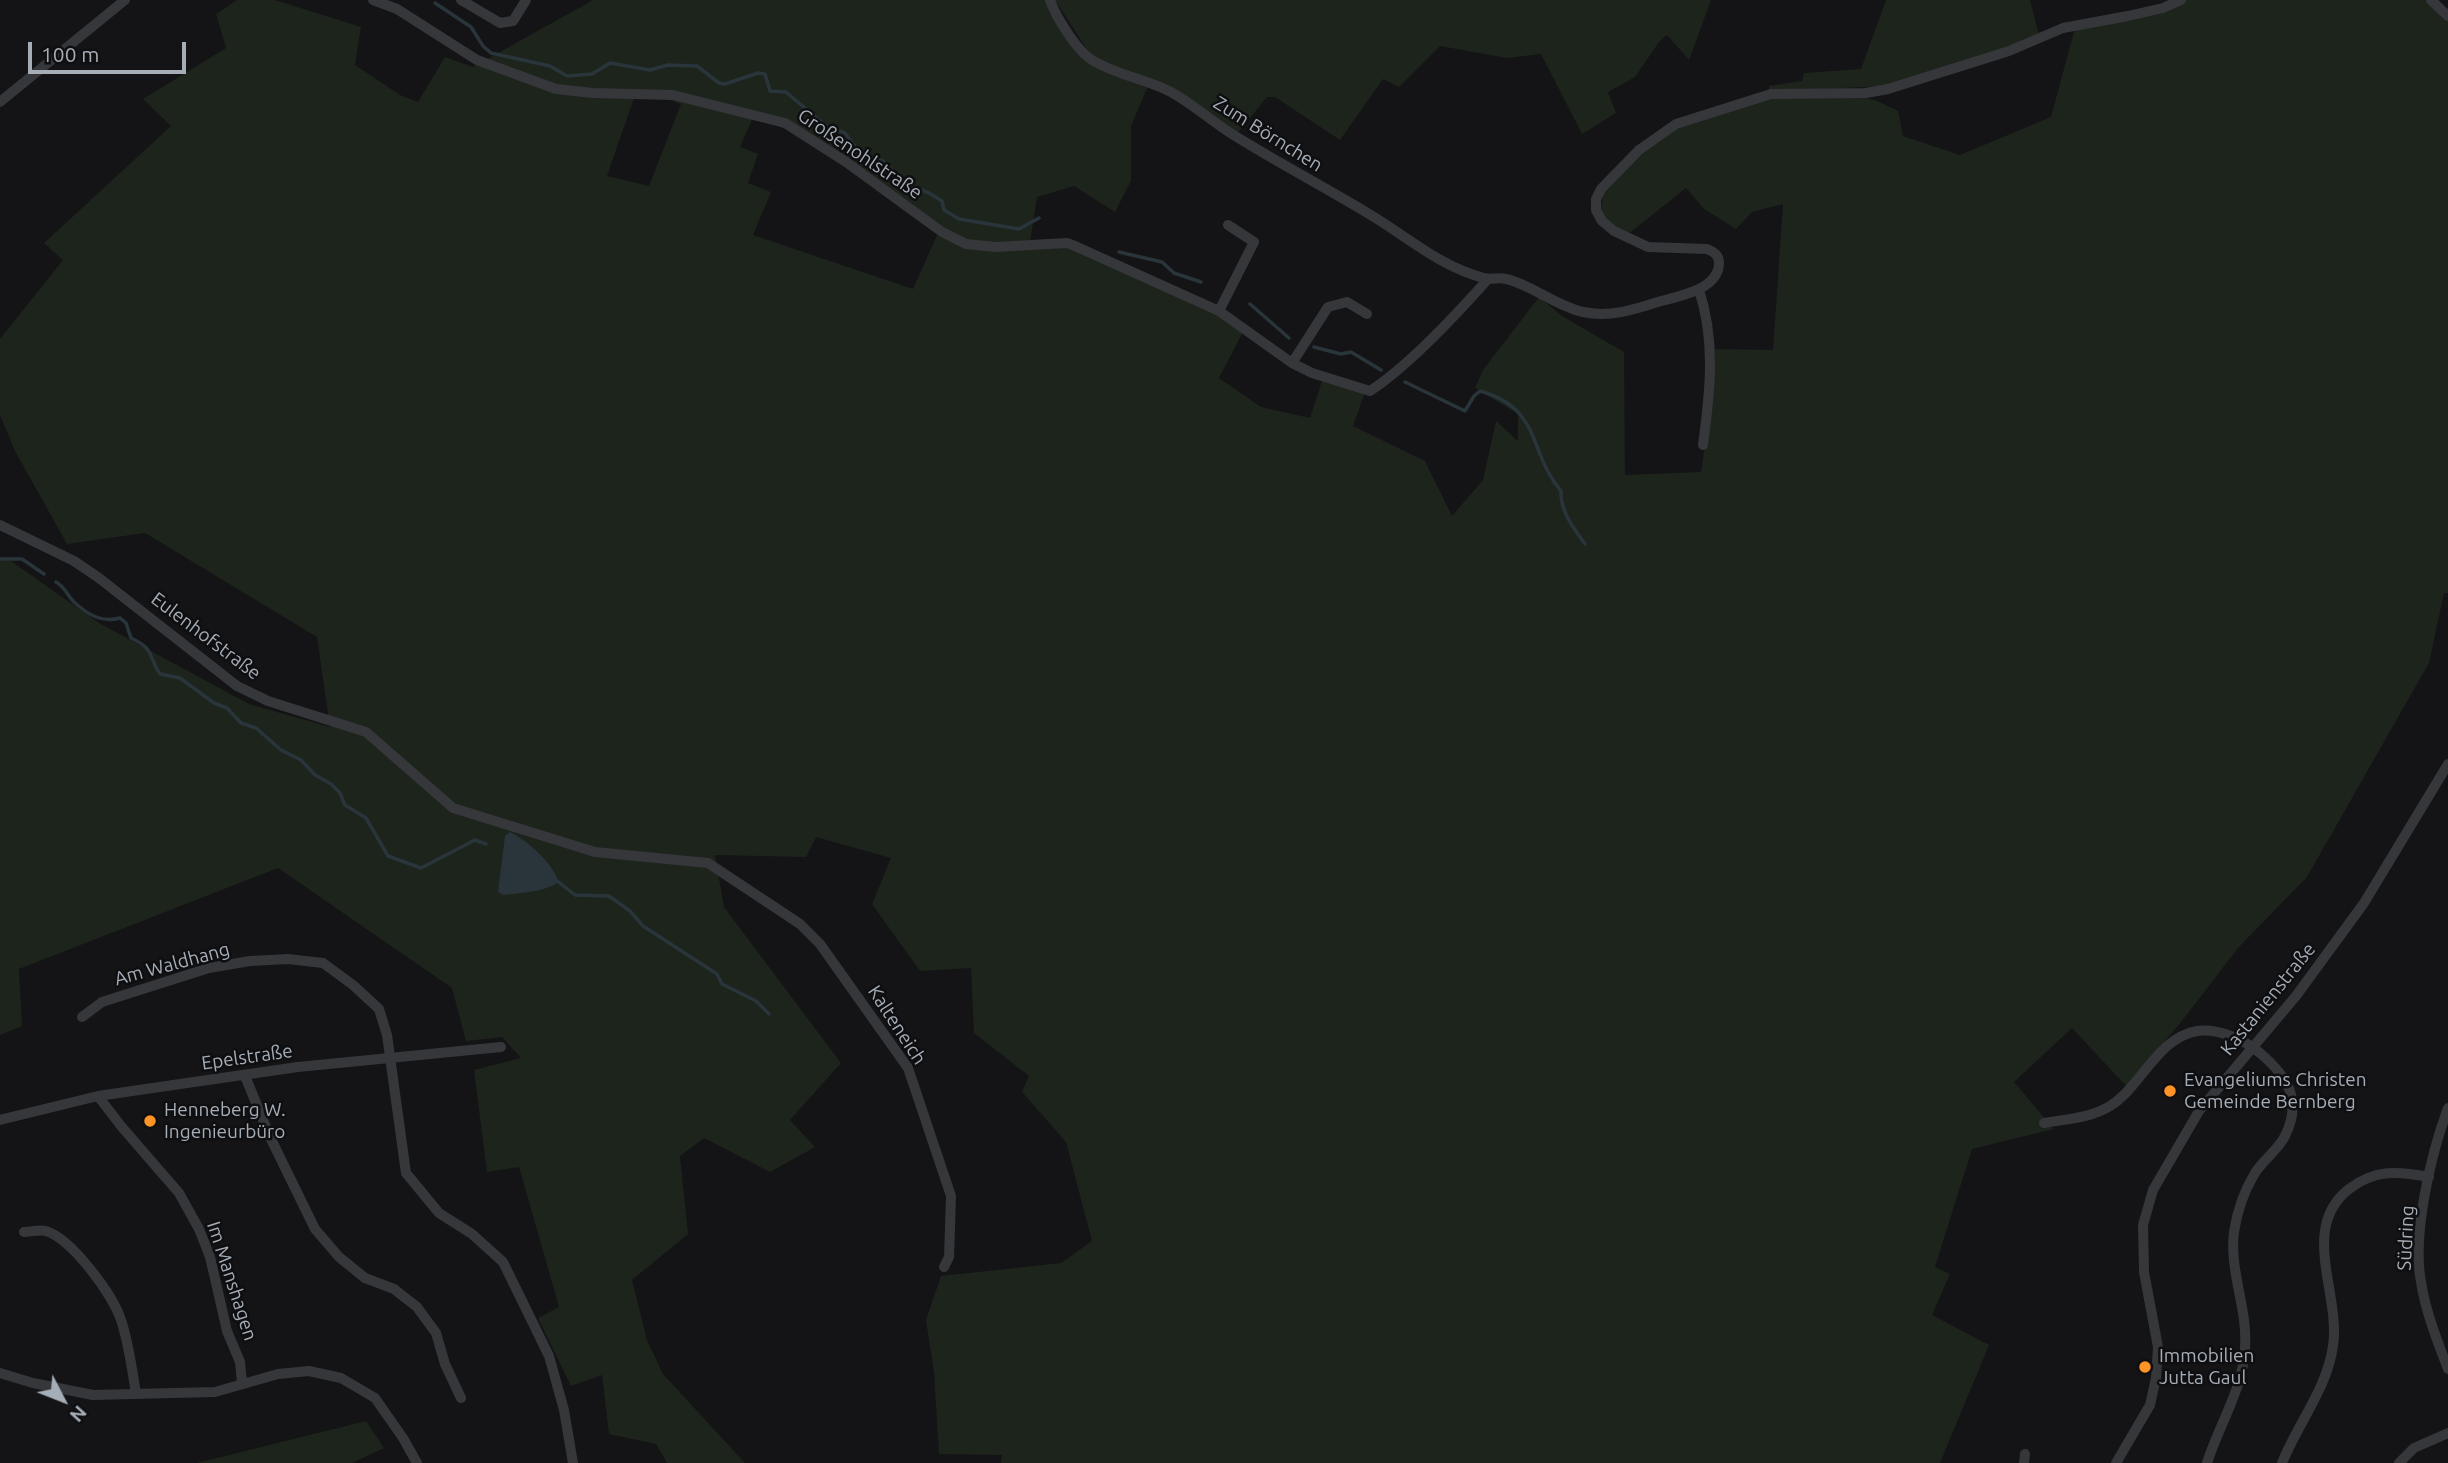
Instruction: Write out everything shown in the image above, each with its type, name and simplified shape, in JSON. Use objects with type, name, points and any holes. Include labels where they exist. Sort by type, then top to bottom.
[{"type":"street","points":[[0,102],[125,0]]},
{"type":"street","name":"Großenohlstraße","points":[[373,0],[397,9],[477,60],[556,89],[673,95],[785,123],[846,162],[942,232],[965,244],[996,247],[1068,243],[1219,311]]},
{"type":"street","points":[[461,0],[500,23],[513,21],[526,0]]},
{"type":"street","name":"Zum Börnchen","points":[[1050,0],[1054,11],[1092,60],[1170,91],[1229,133],[1373,216],[1434,257],[1467,273],[1488,279],[1506,279],[1562,306],[1585,313],[1606,314],[1631,310],[1699,290]]},
{"type":"street","points":[[1703,445],[1709,406],[1711,349],[1699,290],[1713,279],[1719,268],[1719,260],[1714,252],[1707,249],[1648,247],[1630,240],[1602,221],[1596,210],[1596,199],[1601,189],[1639,150],[1676,124],[1771,94],[1866,93],[1888,89],[2010,51],[2063,27],[2163,8],[2181,0]]},
{"type":"street","points":[[2431,0],[2448,16]]},
{"type":"street","points":[[1228,225],[1254,242],[1219,311],[1292,363],[1312,373],[1370,391],[1387,380],[1488,279]]},
{"type":"street","points":[[1292,363],[1328,307],[1348,302],[1367,314]]},
{"type":"street","name":"Eulenhofstraße","points":[[0,525],[82,567],[190,647],[237,686],[268,701],[366,732],[453,808],[595,852],[708,863]]},
{"type":"street","name":"Kastanienstraße","points":[[2116,1463],[2150,1405],[2156,1378],[2158,1347],[2144,1260],[2143,1225],[2153,1190],[2199,1111],[2296,996],[2364,903],[2448,764]]},
{"type":"street","name":"Kalteneich","points":[[708,863],[800,925],[820,944],[908,1068],[951,1196],[949,1257],[944,1267]]},
{"type":"street","name":"Am Waldhang","points":[[82,1017],[102,1002],[209,968],[250,961],[288,959],[323,963],[353,985],[379,1009],[387,1035],[406,1172],[439,1213],[472,1234],[503,1262],[550,1356],[565,1409],[573,1463]]},
{"type":"street","points":[[2044,1123],[2098,1113],[2113,1105],[2162,1051],[2180,1037],[2199,1031],[2220,1033],[2238,1039],[2254,1048],[2282,1073],[2291,1092],[2291,1115],[2285,1137],[2256,1171],[2245,1191],[2237,1216],[2232,1245],[2246,1324],[2245,1350],[2241,1377],[2207,1463]]},
{"type":"street","name":"Epelstraße","points":[[0,1120],[98,1097],[298,1067],[501,1047]]},
{"type":"street","points":[[245,1076],[270,1137],[315,1229],[339,1257],[365,1278],[394,1289],[417,1307],[436,1333],[445,1364],[461,1398]]},
{"type":"street","name":"Im Manshagen","points":[[98,1097],[179,1193],[199,1229],[210,1257],[227,1331],[240,1362],[242,1382]]},
{"type":"street","name":"Südring","points":[[2448,1108],[2429,1177],[2419,1240],[2420,1279],[2430,1324],[2448,1369]]},
{"type":"street","points":[[2283,1463],[2290,1444],[2324,1381],[2333,1345],[2334,1313],[2324,1261],[2326,1220],[2338,1198],[2362,1179],[2387,1172],[2429,1177]]},
{"type":"street","points":[[24,1232],[45,1231],[62,1242],[80,1258],[104,1287],[120,1317],[136,1394]]},
{"type":"street","points":[[0,1373],[33,1383],[93,1395],[215,1392],[242,1382],[309,1371],[341,1378],[374,1398],[403,1438],[417,1463]]},
{"type":"street","points":[[2399,1463],[2414,1448],[2448,1433]]},
{"type":"shaded area","points":[[237,0],[275,0],[361,27],[355,65],[400,95],[418,102],[445,57],[473,67],[593,0],[1051,0],[1091,62],[1149,84],[1131,126],[1131,181],[1115,212],[1074,186],[1037,197],[1030,242],[1067,245],[1219,313],[1244,330],[1219,378],[1261,407],[1310,418],[1323,378],[1365,392],[1353,426],[1425,461],[1452,516],[1483,480],[1496,421],[1518,441],[1518,414],[1475,388],[1483,370],[1539,297],[1562,316],[1624,352],[1625,475],[1701,472],[1711,406],[1714,349],[1773,350],[1783,204],[1752,212],[1736,229],[1704,209],[1686,188],[1627,235],[1605,219],[1601,208],[1603,194],[1647,147],[1676,128],[1770,98],[1858,96],[1898,111],[1903,136],[1960,155],[2051,117],[2075,28],[2163,9],[2186,0],[2428,0],[2448,19],[2448,593],[2444,593],[2429,663],[2307,877],[2238,948],[2127,1087],[2072,1028],[2014,1082],[2054,1129],[1972,1149],[1935,1267],[1950,1274],[1932,1315],[1989,1345],[1940,1463],[1001,1463],[1002,1455],[939,1454],[934,1372],[926,1320],[941,1276],[1061,1263],[1092,1241],[1066,1142],[1022,1092],[1029,1076],[974,1033],[971,968],[920,971],[872,904],[891,858],[816,837],[806,857],[715,855],[724,907],[841,1063],[790,1120],[815,1147],[770,1172],[704,1138],[680,1156],[688,1234],[632,1280],[647,1340],[663,1374],[745,1463],[667,1463],[656,1444],[609,1434],[602,1375],[571,1386],[538,1318],[559,1307],[519,1167],[487,1172],[474,1070],[521,1058],[502,1037],[466,1041],[452,988],[278,868],[19,969],[22,1026],[0,1035],[0,560],[11,561],[99,623],[249,704],[330,727],[317,637],[145,533],[67,544],[15,451],[0,415],[0,339],[63,260],[44,243],[171,126],[143,99],[226,48],[216,14]],"holes":[[[634,98],[670,100],[681,104],[649,186],[607,176]],[[753,118],[784,126],[853,167],[938,233],[913,289],[753,235],[771,192],[748,183],[758,154],[740,147]]]},
{"type":"shaded area","points":[[1055,0],[1711,0],[1689,60],[1667,35],[1659,42],[1635,77],[1608,92],[1616,113],[1582,134],[1541,54],[1507,58],[1440,46],[1399,87],[1383,79],[1340,140],[1275,97],[1267,97],[1236,135],[1193,104],[1093,59]]},
{"type":"shaded area","points":[[1886,0],[2030,0],[2039,35],[2009,50],[1889,86],[1769,91],[1769,86],[1802,81],[1804,73],[1861,69]]},
{"type":"shaded area","points":[[510,832],[539,853],[559,882],[532,892],[503,895],[498,892],[505,836]]},
{"type":"shaded area","points":[[366,1421],[384,1448],[352,1463],[197,1463]]},
{"type":"waterway","points":[[435,3],[471,27],[491,53],[550,66],[567,76],[592,74],[610,63],[650,70],[668,65],[697,66],[719,83],[725,84],[758,73],[765,74],[770,91],[786,92],[826,126],[845,133],[867,157],[883,161],[901,179],[942,201],[944,210],[959,219],[1019,229],[1039,218]]},
{"type":"waterway","points":[[1119,252],[1162,262],[1174,273],[1201,282]]},
{"type":"waterway","points":[[1250,304],[1289,338]]},
{"type":"waterway","points":[[1314,347],[1341,354],[1351,352],[1381,370]]},
{"type":"waterway","points":[[1405,382],[1465,411],[1480,391],[1500,399],[1514,409],[1531,433],[1550,476],[1561,491],[1568,519],[1585,544]]},
{"type":"waterway","points":[[0,559],[22,559],[44,574]]},
{"type":"waterway","points":[[56,582],[74,602],[90,614],[101,619],[120,618],[126,623],[131,638],[148,650],[160,674],[180,678],[214,703],[227,708],[241,723],[256,728],[281,750],[301,760],[315,775],[331,784],[340,793],[345,805],[366,818],[388,856],[421,868],[475,840],[486,844]]},
{"type":"waterway","points":[[556,880],[575,895],[609,896],[630,911],[643,926],[717,974],[722,984],[756,1001],[769,1014]]},
{"type":"place","name":"Evangeliums Christen Gemeinde Bernberg","points":[[2170,1091]]},
{"type":"place","name":"Henneberg W. Ingenieurbüro","points":[[150,1121]]},
{"type":"place","name":"Immobilien Jutta Gaul","points":[[2145,1367]]}]
